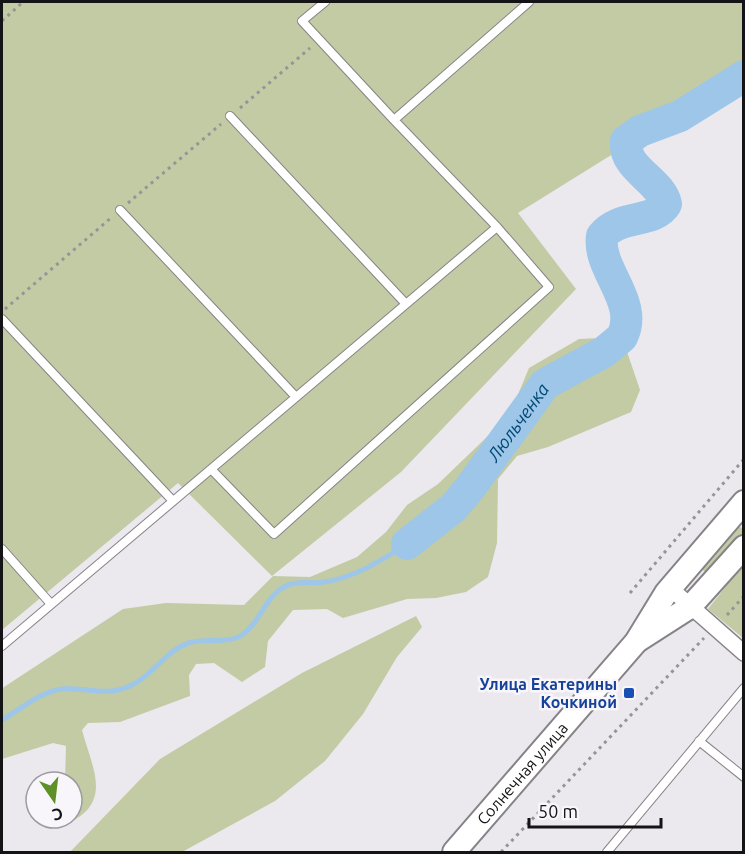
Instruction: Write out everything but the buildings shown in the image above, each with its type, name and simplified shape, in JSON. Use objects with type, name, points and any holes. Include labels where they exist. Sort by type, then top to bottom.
[{"type":"main road","name":"Солнечная улица","points":[[454,852],[636,642],[670,588],[744,502]]},
{"type":"main road","name":"Солнечная улица","points":[[636,642],[690,607],[744,547]]},
{"type":"street","points":[[670,588],[744,653]]},
{"type":"lane","points":[[212,469],[274,534],[549,287],[497,227],[302,21],[325,2]]},
{"type":"lane","points":[[394,120],[529,2]]},
{"type":"lane","points":[[230,116],[406,304]]},
{"type":"lane","points":[[120,210],[296,397]]},
{"type":"lane","points":[[2,646],[497,227]]},
{"type":"lane","points":[[2,319],[173,501]]},
{"type":"lane","points":[[2,549],[51,604]]},
{"type":"lane","points":[[607,852],[744,688]]},
{"type":"lane","points":[[699,741],[744,777]]},
{"type":"path","points":[[2,21],[23,2]]},
{"type":"path","points":[[2,312],[319,40]]},
{"type":"path","points":[[630,592],[744,459]]},
{"type":"path","points":[[727,615],[744,596]]},
{"type":"path","points":[[501,852],[704,638]]},
{"type":"green space","points":[[2,2],[743,2],[743,73],[518,213],[576,289],[401,472],[272,576],[178,483],[2,630]]},
{"type":"green space","points":[[622,337],[640,390],[631,412],[548,447],[517,456],[498,479],[497,543],[488,577],[466,592],[436,598],[407,599],[343,618],[327,609],[293,610],[268,641],[265,667],[242,682],[214,663],[196,664],[189,675],[190,696],[120,722],[88,723],[82,730],[96,780],[96,792],[93,802],[84,813],[84,770],[65,770],[66,746],[53,743],[2,759],[2,689],[4,687],[123,609],[166,603],[244,605],[273,576],[310,577],[357,557],[386,532],[407,505],[438,484],[490,434],[512,409],[529,368],[579,339]]},
{"type":"green space","points":[[737,525],[743,529],[743,536],[710,576],[698,566]]},
{"type":"green space","points":[[743,565],[743,638],[708,609]]},
{"type":"green space","points":[[416,616],[422,627],[397,657],[363,714],[325,761],[275,801],[182,852],[70,852],[160,759],[302,673]]},
{"type":"waterway","name":"Люльченка","points":[[407,544],[453,508],[545,384],[604,352],[622,337],[626,324],[626,311],[602,249],[602,236],[609,229],[653,214],[666,204],[657,188],[630,159],[626,141],[640,131],[680,116],[744,76]]},
{"type":"waterway","points":[[2,720],[54,690],[113,691],[130,686],[146,676],[167,656],[183,645],[198,641],[231,639],[242,635],[277,591],[284,587],[346,577],[378,562],[407,544]]},
{"type":"place","name":"Улица Екатерины Кочкиной","points":[[629,693]]}]
